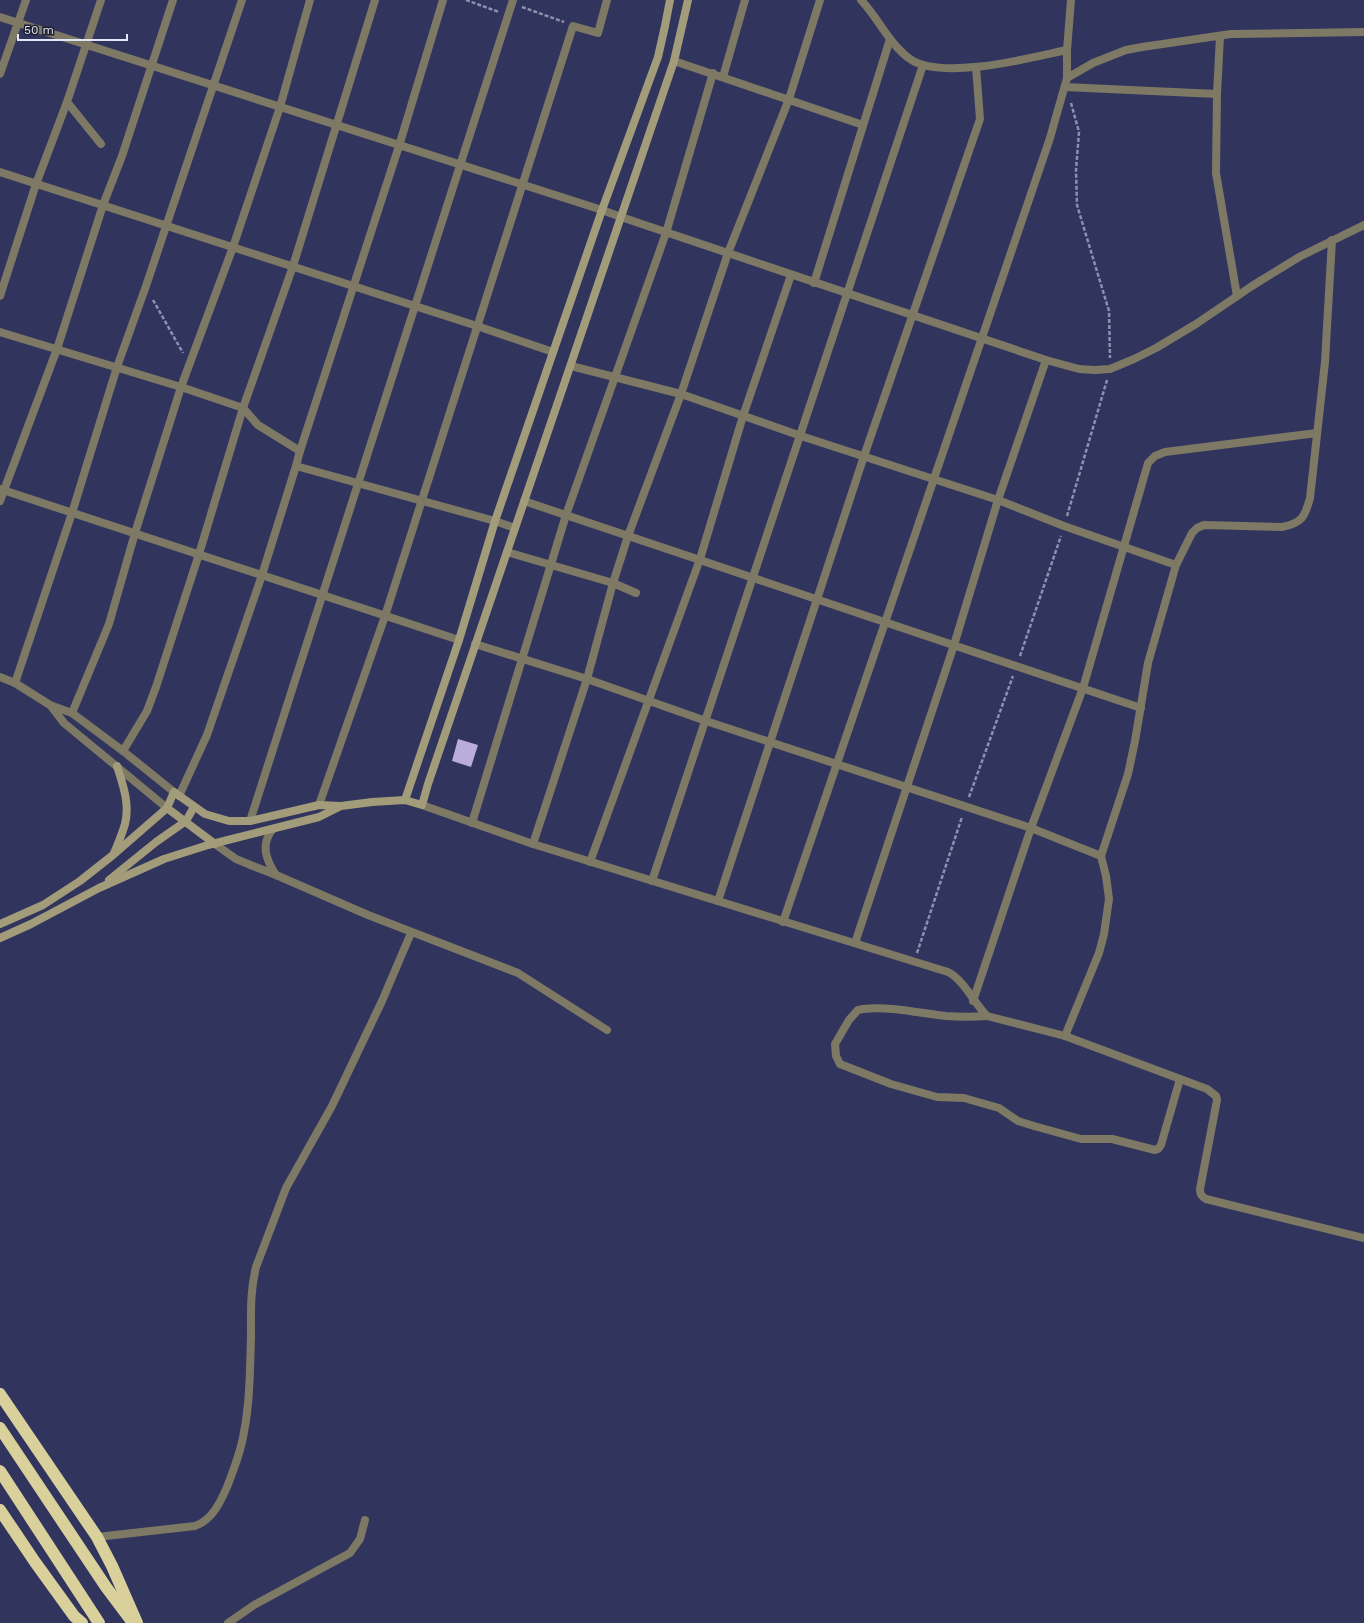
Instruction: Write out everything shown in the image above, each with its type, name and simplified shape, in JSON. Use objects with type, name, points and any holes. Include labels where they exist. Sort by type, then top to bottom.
[{"type":"highway","points":[[0,1394],[97,1537],[112,1566],[137,1623]]},
{"type":"highway","points":[[0,1428],[106,1587],[133,1623]]},
{"type":"highway","points":[[0,1471],[100,1623]]},
{"type":"highway","points":[[0,1510],[74,1616],[82,1623]]},
{"type":"street","points":[[0,74],[26,0]]},
{"type":"street","points":[[0,296],[36,184],[67,102],[101,0]]},
{"type":"street","points":[[0,501],[2,490],[58,349],[103,206],[152,66],[173,0]]},
{"type":"street","points":[[15,682],[72,513],[117,367],[146,286],[242,0]]},
{"type":"street","points":[[72,713],[109,624],[135,533],[181,387],[233,247],[280,107],[310,0]]},
{"type":"street","points":[[123,751],[138,728],[149,705],[199,554],[243,408],[293,266],[375,0]]},
{"type":"street","points":[[0,924],[43,905],[80,881],[114,855],[167,808],[176,794],[206,735],[262,575],[353,286],[400,146],[443,0]]},
{"type":"street","points":[[319,805],[385,616],[573,26],[598,33],[608,0]]},
{"type":"street","points":[[405,800],[459,640],[495,520],[602,210],[658,57],[666,26],[670,0]]},
{"type":"street","points":[[422,805],[475,644],[674,61],[688,0]]},
{"type":"street","points":[[723,77],[746,0]]},
{"type":"street","points":[[533,844],[587,679],[613,583],[628,536],[681,394],[728,253],[789,99],[820,0]]},
{"type":"street","points":[[861,0],[877,19],[890,39],[911,59],[923,65],[955,68],[976,67],[1021,60],[1067,50]]},
{"type":"street","points":[[784,922],[1050,138],[1067,78],[1070,0]]},
{"type":"street","points":[[250,821],[513,2]]},
{"type":"street","points":[[0,17],[336,126],[602,210],[666,233],[1046,360],[1087,370],[1110,369],[1134,359],[1196,324],[1299,256],[1364,225]]},
{"type":"street","points":[[1067,78],[1093,63],[1126,50],[1220,36],[1269,32],[1364,33]]},
{"type":"street","points":[[1220,36],[1217,94],[1216,173],[1237,296]]},
{"type":"street","points":[[814,283],[890,39]]},
{"type":"street","points":[[674,61],[862,125]]},
{"type":"street","points":[[652,881],[923,65]]},
{"type":"street","points":[[718,901],[864,456],[980,119],[976,67]]},
{"type":"street","points":[[472,823],[566,515],[614,376],[666,233],[713,74]]},
{"type":"street","points":[[1065,88],[1217,94]]},
{"type":"street","points":[[67,102],[101,144]]},
{"type":"street","points":[[0,172],[293,266],[553,352]]},
{"type":"street","points":[[1065,1036],[1099,953],[1104,934],[1109,899],[1106,876],[1101,856],[1128,774],[1141,708],[1144,678],[1176,565],[1192,533],[1197,528],[1204,525],[1282,527],[1293,525],[1302,519],[1310,498],[1325,362],[1332,240]]},
{"type":"street","points":[[590,862],[700,560],[743,416],[791,275]]},
{"type":"street","points":[[0,332],[181,387],[243,408],[258,425],[300,451]]},
{"type":"street","points":[[855,943],[954,645],[998,500],[1046,360]]},
{"type":"street","points":[[571,366],[681,394],[801,436],[998,500],[1064,526],[1176,565]]},
{"type":"street","points":[[973,1001],[1031,828],[1083,688],[1148,464],[1155,456],[1165,452],[1317,432]]},
{"type":"street","points":[[296,466],[495,520],[515,528]]},
{"type":"street","points":[[2,490],[459,640]]},
{"type":"street","points":[[524,501],[1141,708]]},
{"type":"street","points":[[507,552],[613,583],[636,593]]},
{"type":"street","points":[[475,644],[587,679],[706,721],[1031,828],[1101,856]]},
{"type":"street","points":[[0,677],[15,682],[50,705],[72,713],[123,751],[176,794],[210,816],[223,820],[250,821],[319,805],[341,806],[405,800],[533,844],[948,972],[957,977],[973,1001],[987,1016]]},
{"type":"street","points":[[50,705],[64,723],[167,808],[236,859],[411,933],[432,939],[518,973],[607,1030]]},
{"type":"street","points":[[114,855],[125,826],[127,812],[126,798],[117,766]]},
{"type":"street","points":[[0,938],[31,924],[99,888],[164,859],[319,817],[341,806]]},
{"type":"street","points":[[99,888],[150,846],[186,821],[194,807]]},
{"type":"street","points":[[273,829],[266,838],[265,847],[269,861],[276,875]]},
{"type":"street","points":[[97,1537],[195,1526],[209,1520],[222,1499],[239,1454],[244,1432],[249,1371],[251,1304],[256,1267],[286,1188],[332,1106],[382,1001],[411,933]]},
{"type":"street","points":[[1180,1079],[1161,1145],[1155,1150],[1112,1139],[1081,1139],[1025,1124],[999,1108],[964,1098],[937,1097],[890,1084],[840,1064],[835,1052],[835,1044],[848,1020],[855,1013],[863,1009],[894,1008],[946,1016],[987,1016],[1065,1036],[1207,1089],[1216,1096],[1217,1100],[1200,1189],[1200,1194],[1202,1197],[1364,1238]]},
{"type":"street","points":[[228,1623],[254,1606],[350,1553],[360,1540],[365,1520]]},
{"type":"path","points":[[466,0],[509,15]]},
{"type":"path","points":[[513,2],[573,26]]},
{"type":"path","points":[[146,286],[190,366]]},
{"type":"building","points":[[458,739],[478,745],[471,767],[452,761]]}]
